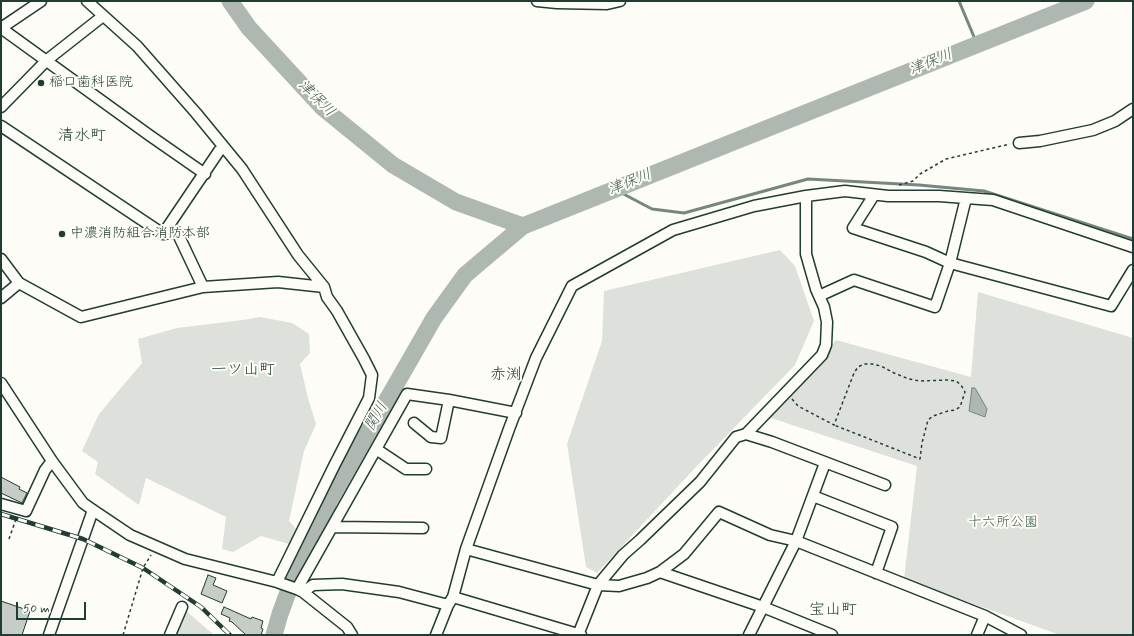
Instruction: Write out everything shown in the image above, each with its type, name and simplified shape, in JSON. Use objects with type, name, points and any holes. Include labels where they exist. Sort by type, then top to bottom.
[{"type":"street","points":[[41,1],[1,28],[205,174]]},
{"type":"street","points":[[87,1],[137,46],[242,169],[298,255],[324,287],[327,297],[337,310],[372,376],[369,398],[277,582]]},
{"type":"street","points":[[537,1],[607,4],[620,1]]},
{"type":"street","points":[[1,107],[47,60],[103,16]]},
{"type":"street","points":[[1019,143],[1040,141],[1093,130],[1115,121],[1133,109]]},
{"type":"street","points":[[1,126],[163,234],[177,232],[203,287]]},
{"type":"street","points":[[163,234],[205,174],[219,151],[224,147]]},
{"type":"street","points":[[436,635],[451,601],[466,549],[509,428],[516,413],[520,398],[536,358],[572,286],[673,230],[754,206],[806,196],[845,191],[888,196],[930,196],[993,200],[1133,247]]},
{"type":"street","points":[[874,195],[853,228],[926,252],[950,263],[1111,306],[1133,270]]},
{"type":"street","points":[[300,590],[313,585],[342,584],[399,592],[451,601],[579,635],[598,585],[623,555],[646,535],[700,482],[736,437],[746,434],[822,354],[826,344],[827,322],[824,307],[806,254],[806,196]]},
{"type":"street","points":[[819,296],[854,280],[935,307],[950,263],[966,198]]},
{"type":"street","points":[[1,259],[19,283],[80,317],[203,287],[278,282],[324,287]]},
{"type":"street","points":[[1,298],[19,283]]},
{"type":"street","points":[[1,383],[52,461],[83,503],[130,534],[185,559],[277,582],[300,590],[347,627],[352,635]]},
{"type":"street","points":[[300,590],[332,527],[407,394],[449,400],[516,413]]},
{"type":"street","points":[[414,423],[431,437],[441,438],[449,400]]},
{"type":"street","points":[[746,434],[772,442],[885,485]]},
{"type":"street","points":[[376,449],[406,469],[426,469]]},
{"type":"street","points":[[1,504],[26,511],[45,470],[52,461]]},
{"type":"street","points":[[750,635],[796,542],[825,463]]},
{"type":"street","points":[[813,496],[892,527],[876,573]]},
{"type":"street","points":[[48,635],[93,510]]},
{"type":"street","points":[[466,549],[598,585],[619,586],[647,578],[660,572],[684,554],[719,512],[770,535],[796,542],[985,616],[1021,635]]},
{"type":"street","points":[[332,527],[423,528]]},
{"type":"street","points":[[660,572],[763,607],[832,635]]},
{"type":"street","points":[[170,635],[182,607]]},
{"type":"street","points":[[977,635],[985,616]]},
{"type":"path","points":[[898,186],[913,181],[920,174],[946,158],[974,151],[1019,143]]},
{"type":"path","points":[[790,398],[798,406],[834,425],[920,460],[922,443],[928,420],[933,416],[955,410],[960,407],[965,392],[961,385],[956,381],[920,381],[909,379],[881,366],[864,364],[858,367],[854,373],[834,425]]},
{"type":"path","points":[[10,539],[20,509]]},
{"type":"path","points":[[123,635],[143,568],[156,547]]},
{"type":"green space","points":[[780,250],[795,266],[814,321],[795,365],[696,467],[597,573],[586,567],[567,444],[602,341],[604,291]]},
{"type":"green space","name":"十六所公園","points":[[978,292],[1133,338],[1133,635],[1060,635],[904,579],[917,466],[765,416],[836,340],[971,377]]},
{"type":"green space","points":[[260,317],[292,323],[309,334],[310,353],[300,364],[316,424],[304,451],[289,521],[297,530],[289,544],[261,536],[233,552],[222,549],[226,517],[146,478],[139,505],[95,474],[98,462],[82,451],[99,414],[142,363],[138,339],[177,328]]},
{"type":"green space","points":[[185,610],[214,635],[174,635]]},
{"type":"shaded area","points":[[972,388],[975,388],[987,409],[985,417],[969,411]]},
{"type":"building","points":[[1,477],[20,487],[19,489],[27,493],[22,503],[1,493]]},
{"type":"building","points":[[208,575],[216,578],[213,585],[227,591],[222,603],[201,594]]},
{"type":"building","points":[[1,601],[30,611],[22,635],[1,635]]},
{"type":"building","points":[[224,607],[251,619],[252,617],[263,621],[261,635],[246,635],[229,621],[230,618],[221,614]]},
{"type":"waterway","name":"津保川","points":[[230,1],[249,28],[323,108],[393,165],[456,202],[523,226]]},
{"type":"waterway","points":[[959,1],[977,44]]},
{"type":"waterway","name":"津保川","points":[[274,635],[295,573],[321,523],[329,501],[434,318],[465,275],[523,226],[1086,1]]},
{"type":"waterway","points":[[614,189],[652,209],[684,213],[808,179],[919,185],[984,191],[1133,239]]},
{"type":"railway","points":[[1,514],[83,539],[143,568],[201,607],[230,635]]},
{"type":"place","name":"稲口歯科医院","points":[[41,83]]},
{"type":"place","name":"中濃消防組合消防本部","points":[[62,234]]},
{"type":"district","name":"清水町","points":[[82,137]]},
{"type":"district","name":"一ツ山町","points":[[243,371]]},
{"type":"district","name":"赤渕","points":[[506,376]]},
{"type":"district","name":"宝山町","points":[[833,611]]},
{"type":"water label","name":"関川","points":[[377,417]]}]
